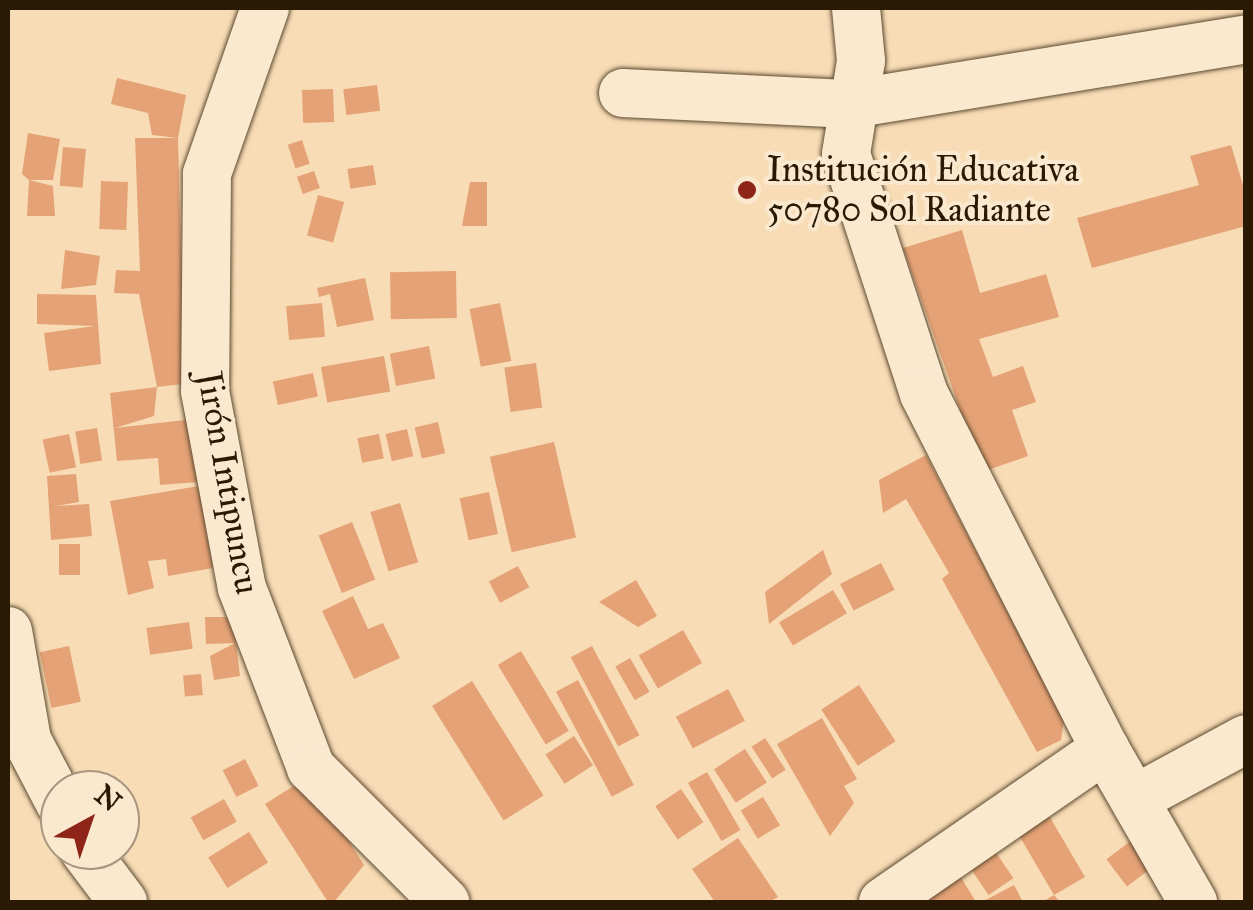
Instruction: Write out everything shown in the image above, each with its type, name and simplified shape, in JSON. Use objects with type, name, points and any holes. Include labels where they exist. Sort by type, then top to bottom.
[{"type":"street","name":"Jirón Intipuncu","points":[[265,8],[207,174],[205,391],[242,588],[311,768],[441,902]]},
{"type":"street","points":[[856,8],[861,62],[851,104],[846,154],[924,394],[1105,749],[1193,902]]},
{"type":"street","points":[[624,93],[851,104],[1246,39]]},
{"type":"street","points":[[8,631],[28,740],[43,770]]},
{"type":"street","points":[[1134,800],[1246,739]]},
{"type":"street","points":[[884,902],[1105,749]]},
{"type":"street","points":[[99,870],[123,902]]},
{"type":"building","points":[[117,78],[186,95],[178,138],[152,135],[148,113],[111,104]]},
{"type":"building","points":[[377,85],[380,111],[346,115],[343,89]]},
{"type":"building","points":[[333,89],[334,122],[303,123],[302,90]]},
{"type":"building","points":[[28,133],[60,139],[53,180],[29,180],[22,174]]},
{"type":"building","points":[[135,138],[178,138],[182,293],[199,482],[160,485],[158,458],[117,461],[110,393],[157,387],[139,294],[114,293],[116,270],[140,271]],"holes":[[[182,384],[185,420],[115,428],[154,416],[157,387]]]},
{"type":"building","points":[[302,140],[310,164],[295,168],[288,145]]},
{"type":"building","points":[[1231,145],[1246,195],[1246,226],[1092,268],[1077,218],[1199,185],[1190,156]]},
{"type":"building","points":[[63,147],[86,149],[83,188],[60,186]]},
{"type":"building","points":[[373,165],[376,185],[350,189],[347,169]]},
{"type":"building","points":[[314,171],[320,188],[303,194],[297,177]]},
{"type":"building","points":[[29,180],[53,186],[55,216],[27,216]]},
{"type":"building","points":[[101,181],[128,182],[126,230],[99,229]]},
{"type":"building","points":[[470,182],[487,182],[487,226],[462,226]]},
{"type":"building","points":[[318,195],[344,202],[333,243],[307,236]]},
{"type":"building","points":[[962,230],[980,293],[1046,274],[1059,317],[979,339],[993,377],[1023,366],[1036,402],[1012,410],[1028,456],[982,472],[903,248]]},
{"type":"building","points":[[65,250],[100,256],[96,285],[61,289]]},
{"type":"building","points":[[456,271],[457,318],[391,319],[390,272]]},
{"type":"building","points":[[365,278],[374,320],[337,327],[330,294],[319,297],[317,288]]},
{"type":"building","points":[[37,294],[96,295],[101,364],[49,371],[44,333],[95,326],[37,324]]},
{"type":"building","points":[[322,303],[325,337],[289,340],[286,306]]},
{"type":"building","points":[[500,303],[511,361],[481,367],[470,309]]},
{"type":"building","points":[[429,346],[435,378],[396,386],[390,354]]},
{"type":"building","points":[[384,356],[390,391],[327,403],[321,367]]},
{"type":"building","points":[[536,363],[542,408],[511,412],[504,367]]},
{"type":"building","points":[[313,373],[318,396],[278,405],[273,382]]},
{"type":"building","points":[[438,422],[445,453],[422,459],[415,427]]},
{"type":"building","points":[[97,428],[102,461],[80,464],[75,431]]},
{"type":"building","points":[[407,429],[413,456],[392,461],[386,434]]},
{"type":"building","points":[[69,434],[76,467],[50,473],[43,440]]},
{"type":"building","points":[[379,434],[384,459],[362,463],[357,438]]},
{"type":"building","points":[[554,442],[576,537],[512,552],[490,457]]},
{"type":"building","points":[[926,455],[1064,720],[1061,740],[1037,752],[942,579],[949,573],[906,499],[883,513],[879,480]]},
{"type":"building","points":[[76,474],[79,502],[56,506],[89,504],[92,536],[51,540],[47,476]]},
{"type":"building","points":[[199,486],[213,568],[168,576],[166,559],[148,561],[154,588],[128,595],[110,501]]},
{"type":"building","points":[[489,492],[498,534],[469,540],[460,498]]},
{"type":"building","points":[[400,503],[418,562],[388,571],[370,512]]},
{"type":"building","points":[[352,522],[375,579],[342,593],[319,535]]},
{"type":"building","points":[[59,544],[80,544],[80,575],[59,575]]},
{"type":"building","points":[[823,550],[832,574],[769,624],[765,592]]},
{"type":"building","points":[[881,563],[895,590],[854,611],[840,584]]},
{"type":"building","points":[[518,566],[529,587],[500,603],[489,581]]},
{"type":"building","points":[[636,580],[657,616],[638,627],[599,602]]},
{"type":"building","points":[[833,590],[847,613],[793,646],[779,622]]},
{"type":"building","points":[[353,596],[368,629],[383,623],[400,658],[354,679],[322,611]]},
{"type":"building","points":[[205,617],[233,617],[240,676],[214,680],[210,656],[235,643],[206,644]]},
{"type":"building","points":[[189,622],[193,649],[150,655],[146,628]]},
{"type":"building","points":[[683,630],[702,663],[658,688],[639,656]]},
{"type":"building","points":[[69,646],[81,702],[52,708],[40,652]]},
{"type":"building","points":[[592,646],[639,735],[618,746],[571,657]]},
{"type":"building","points":[[521,651],[569,731],[546,745],[498,665]]},
{"type":"building","points":[[630,658],[650,692],[635,700],[615,666]]},
{"type":"building","points":[[201,674],[203,695],[185,696],[183,676]]},
{"type":"building","points":[[578,680],[634,785],[612,797],[556,692]]},
{"type":"building","points":[[472,681],[544,795],[504,820],[432,706]]},
{"type":"building","points":[[859,685],[895,741],[858,766],[821,710]]},
{"type":"building","points":[[728,689],[745,721],[693,748],[676,717]]},
{"type":"building","points":[[822,718],[857,779],[844,786],[854,803],[830,836],[777,744]]},
{"type":"building","points":[[574,736],[593,765],[565,784],[545,755]]},
{"type":"building","points":[[765,738],[786,770],[772,779],[752,747]]},
{"type":"building","points":[[745,749],[767,783],[736,803],[714,769]]},
{"type":"building","points":[[245,759],[259,786],[236,797],[223,770]]},
{"type":"building","points":[[707,772],[741,830],[721,841],[688,783]]},
{"type":"building","points":[[308,777],[364,865],[334,902],[328,902],[265,804]]},
{"type":"building","points":[[681,789],[703,822],[678,839],[655,806]]},
{"type":"building","points":[[763,797],[780,825],[758,839],[741,810]]},
{"type":"building","points":[[224,799],[237,822],[203,840],[191,817]]},
{"type":"building","points":[[1048,814],[1085,877],[1054,895],[1017,832]]},
{"type":"building","points":[[249,832],[268,863],[227,888],[208,857]]},
{"type":"building","points":[[1136,837],[1156,864],[1127,886],[1106,859]]},
{"type":"building","points":[[738,838],[778,897],[769,902],[715,902],[692,869]]},
{"type":"building","points":[[991,845],[1013,878],[988,895],[966,862]]},
{"type":"building","points":[[951,861],[976,902],[932,902],[919,880]]},
{"type":"building","points":[[1014,885],[1023,902],[982,902]]},
{"type":"building","points":[[1054,895],[1060,902],[1042,902]]},
{"type":"place","name":"Institución Educativa 50780 Sol Radiante","points":[[747,190]]}]
